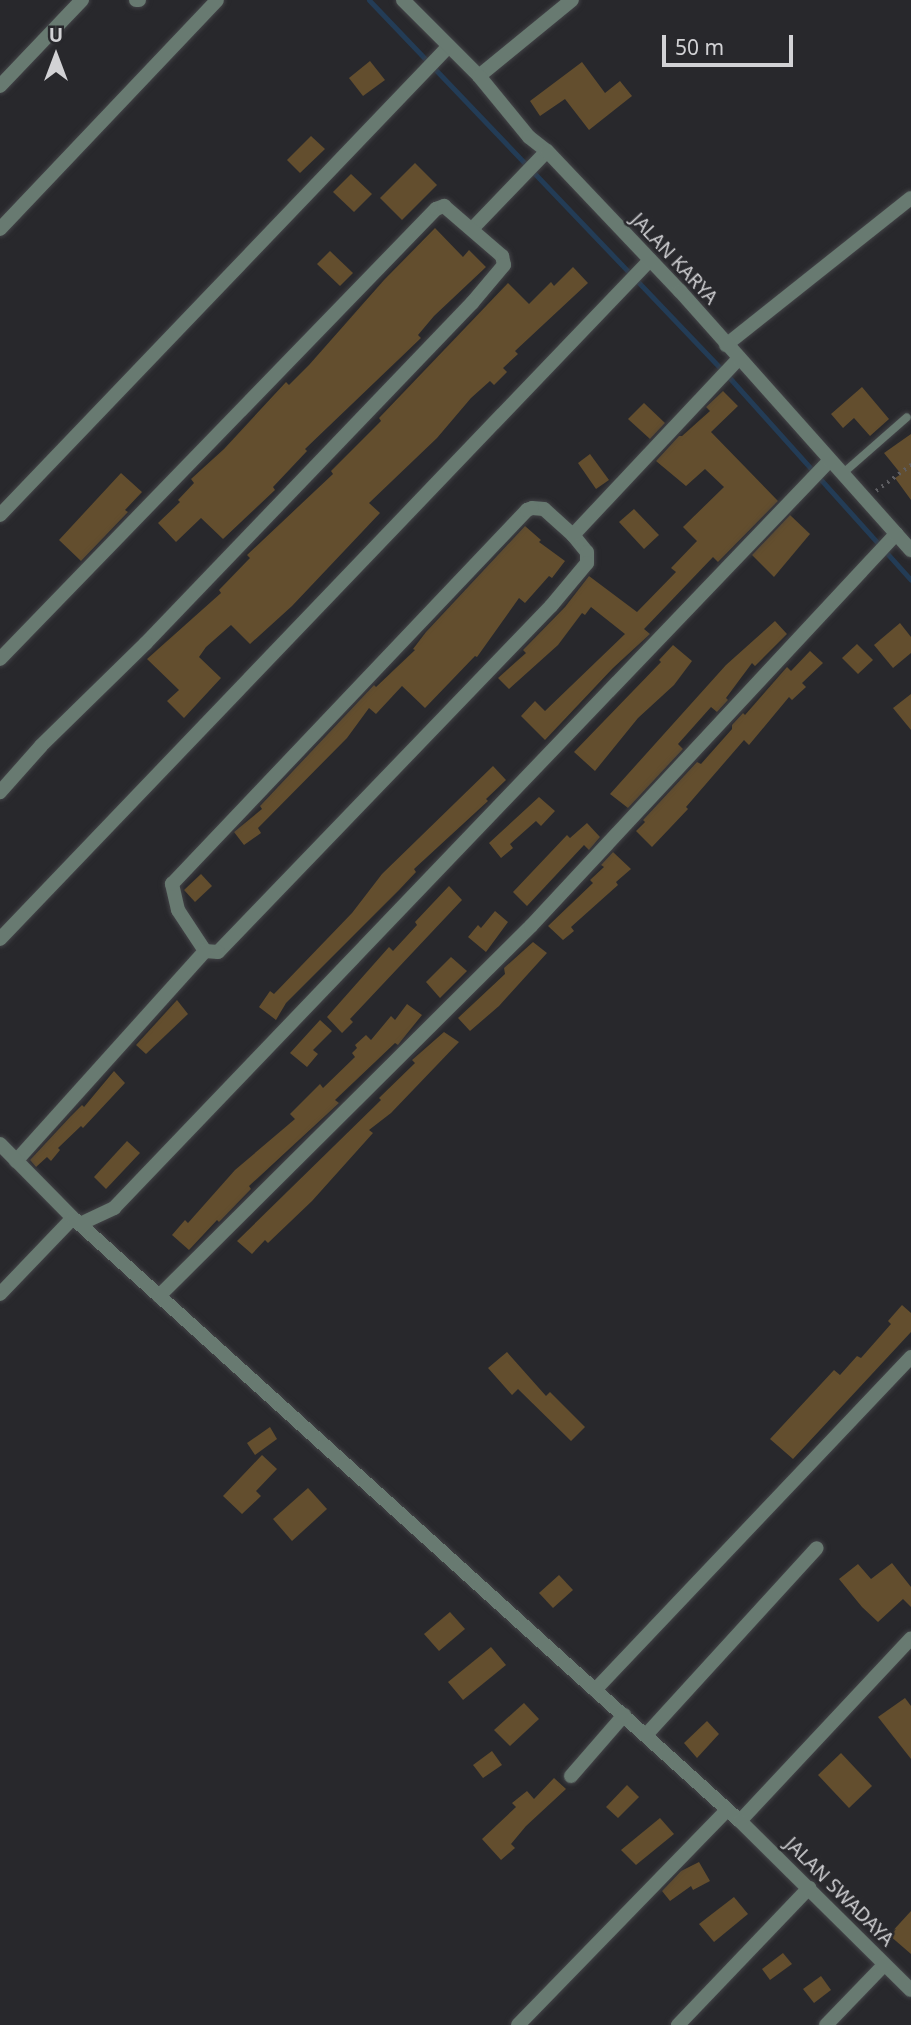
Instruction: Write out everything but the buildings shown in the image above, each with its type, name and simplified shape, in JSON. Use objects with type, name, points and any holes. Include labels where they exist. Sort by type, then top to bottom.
[{"type":"street","points":[[0,86],[82,0]]},
{"type":"street","points":[[0,229],[217,0]]},
{"type":"street","name":"JALAN KARYA","points":[[403,0],[479,76],[542,155],[650,260],[726,345],[735,362],[827,464],[842,474],[866,498],[893,538],[911,550]]},
{"type":"street","points":[[479,76],[572,0]]},
{"type":"street","points":[[0,515],[449,46]]},
{"type":"street","points":[[472,229],[542,155]]},
{"type":"street","points":[[726,345],[911,198]]},
{"type":"street","points":[[0,659],[436,209],[444,206],[502,256],[504,265],[498,273],[0,792]]},
{"type":"street","points":[[0,939],[650,260]]},
{"type":"street","points":[[573,535],[654,452],[735,362]]},
{"type":"street","points":[[0,1294],[76,1221],[114,1208],[827,464]]},
{"type":"street","points":[[544,509],[573,535],[587,552],[587,563],[551,606],[218,952],[205,951],[178,910],[172,884],[527,510],[544,509]]},
{"type":"street","points":[[159,1296],[531,926],[893,538]]},
{"type":"street","points":[[16,1161],[205,951]]},
{"type":"street","name":"JALAN SWADAYA","points":[[0,1144],[76,1221],[646,1735],[740,1821],[884,1965],[908,1981]]},
{"type":"street","points":[[596,1690],[911,1357]]},
{"type":"street","points":[[646,1735],[817,1548]]},
{"type":"street","points":[[740,1821],[911,1638]]},
{"type":"street","points":[[571,1776],[624,1715]]},
{"type":"street","points":[[518,2025],[727,1810]]},
{"type":"street","points":[[678,2025],[809,1888]]},
{"type":"street","points":[[826,2025],[884,1965]]},
{"type":"lane","points":[[842,474],[907,416]]},
{"type":"path","points":[[866,498],[911,465]]},
{"type":"waterway","points":[[369,0],[727,375],[911,580]]}]
